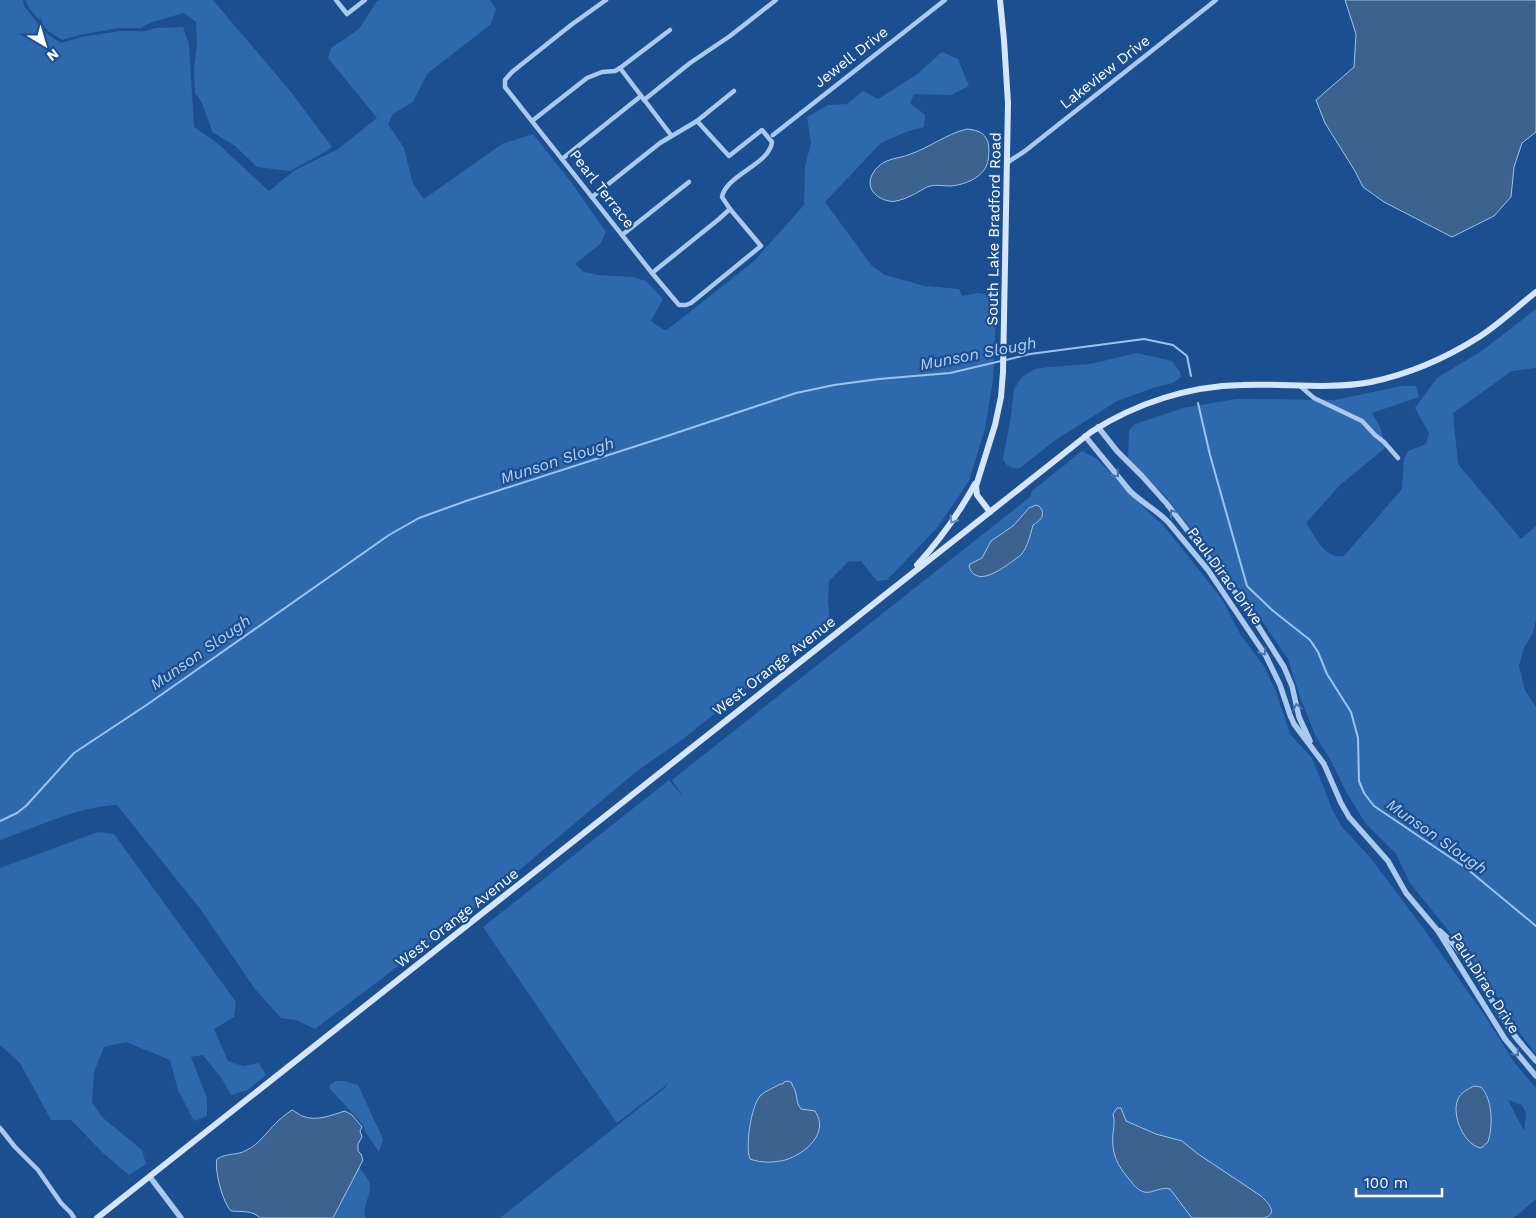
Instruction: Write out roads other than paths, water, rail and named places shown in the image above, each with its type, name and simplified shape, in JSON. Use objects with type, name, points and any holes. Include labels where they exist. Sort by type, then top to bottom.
[{"type":"main road","name":"South Lake Bradford Road","points":[[990,512],[977,495],[976,486],[995,425],[1001,397],[1003,372],[1008,162],[1007,82],[1000,0]]},
{"type":"main road","name":"West Orange Avenue","points":[[97,1218],[1085,436],[1137,408],[1189,391],[1242,385],[1327,387],[1370,382],[1423,366],[1458,350],[1480,337],[1536,292]]},
{"type":"main road","points":[[902,581],[947,530],[978,478]]},
{"type":"street","points":[[336,0],[347,14],[365,0]]},
{"type":"street","name":"Pearl Terrace","points":[[606,0],[571,24],[512,72],[505,80],[505,87],[678,305],[691,303],[761,246],[730,208]]},
{"type":"street","points":[[562,159],[776,0]]},
{"type":"street","name":"Jewell Drive","points":[[774,135],[945,0]]},
{"type":"street","name":"Lakeview Drive","points":[[1008,162],[1025,151],[1216,0]]},
{"type":"street","points":[[532,121],[587,78],[602,72],[615,71],[670,30]]},
{"type":"street","points":[[620,68],[671,135]]},
{"type":"street","points":[[592,197],[671,135],[680,132],[697,121],[734,91]]},
{"type":"street","points":[[652,273],[730,208],[722,197],[723,192],[768,153],[772,147],[772,142],[762,130],[729,156],[697,121]]},
{"type":"street","points":[[622,235],[689,182]]},
{"type":"street","points":[[1300,386],[1314,398],[1362,421],[1398,458]]},
{"type":"street","name":"Paul Dirac Drive","points":[[1098,428],[1167,504],[1250,612],[1284,667],[1292,686],[1302,724],[1315,752]]},
{"type":"street","name":"Paul Dirac Drive","points":[[1085,436],[1130,491],[1169,523],[1212,575],[1271,666],[1294,724],[1328,771],[1349,817],[1384,855],[1392,866],[1406,894],[1468,960],[1508,1027],[1536,1061]]},
{"type":"street","name":"Paul Dirac Drive","points":[[1433,924],[1502,1034],[1536,1076]]},
{"type":"street","points":[[0,1128],[15,1147],[38,1170],[61,1204],[74,1218]]},
{"type":"street","points":[[150,1177],[181,1218]]},
{"type":"waterway","name":"Munson Slough","points":[[1006,360],[1030,354],[1144,339],[1173,345],[1187,356],[1191,376]]},
{"type":"waterway","name":"Munson Slough","points":[[0,821],[17,813],[26,806],[74,753],[148,704],[389,535],[419,518],[796,393],[834,385],[879,379],[950,373],[1001,361]]},
{"type":"waterway","name":"Munson Slough","points":[[1198,403],[1210,455],[1247,586],[1272,610],[1310,640],[1318,652],[1327,674],[1351,712],[1358,738],[1359,781],[1364,793],[1374,806],[1466,868],[1536,926]]}]
